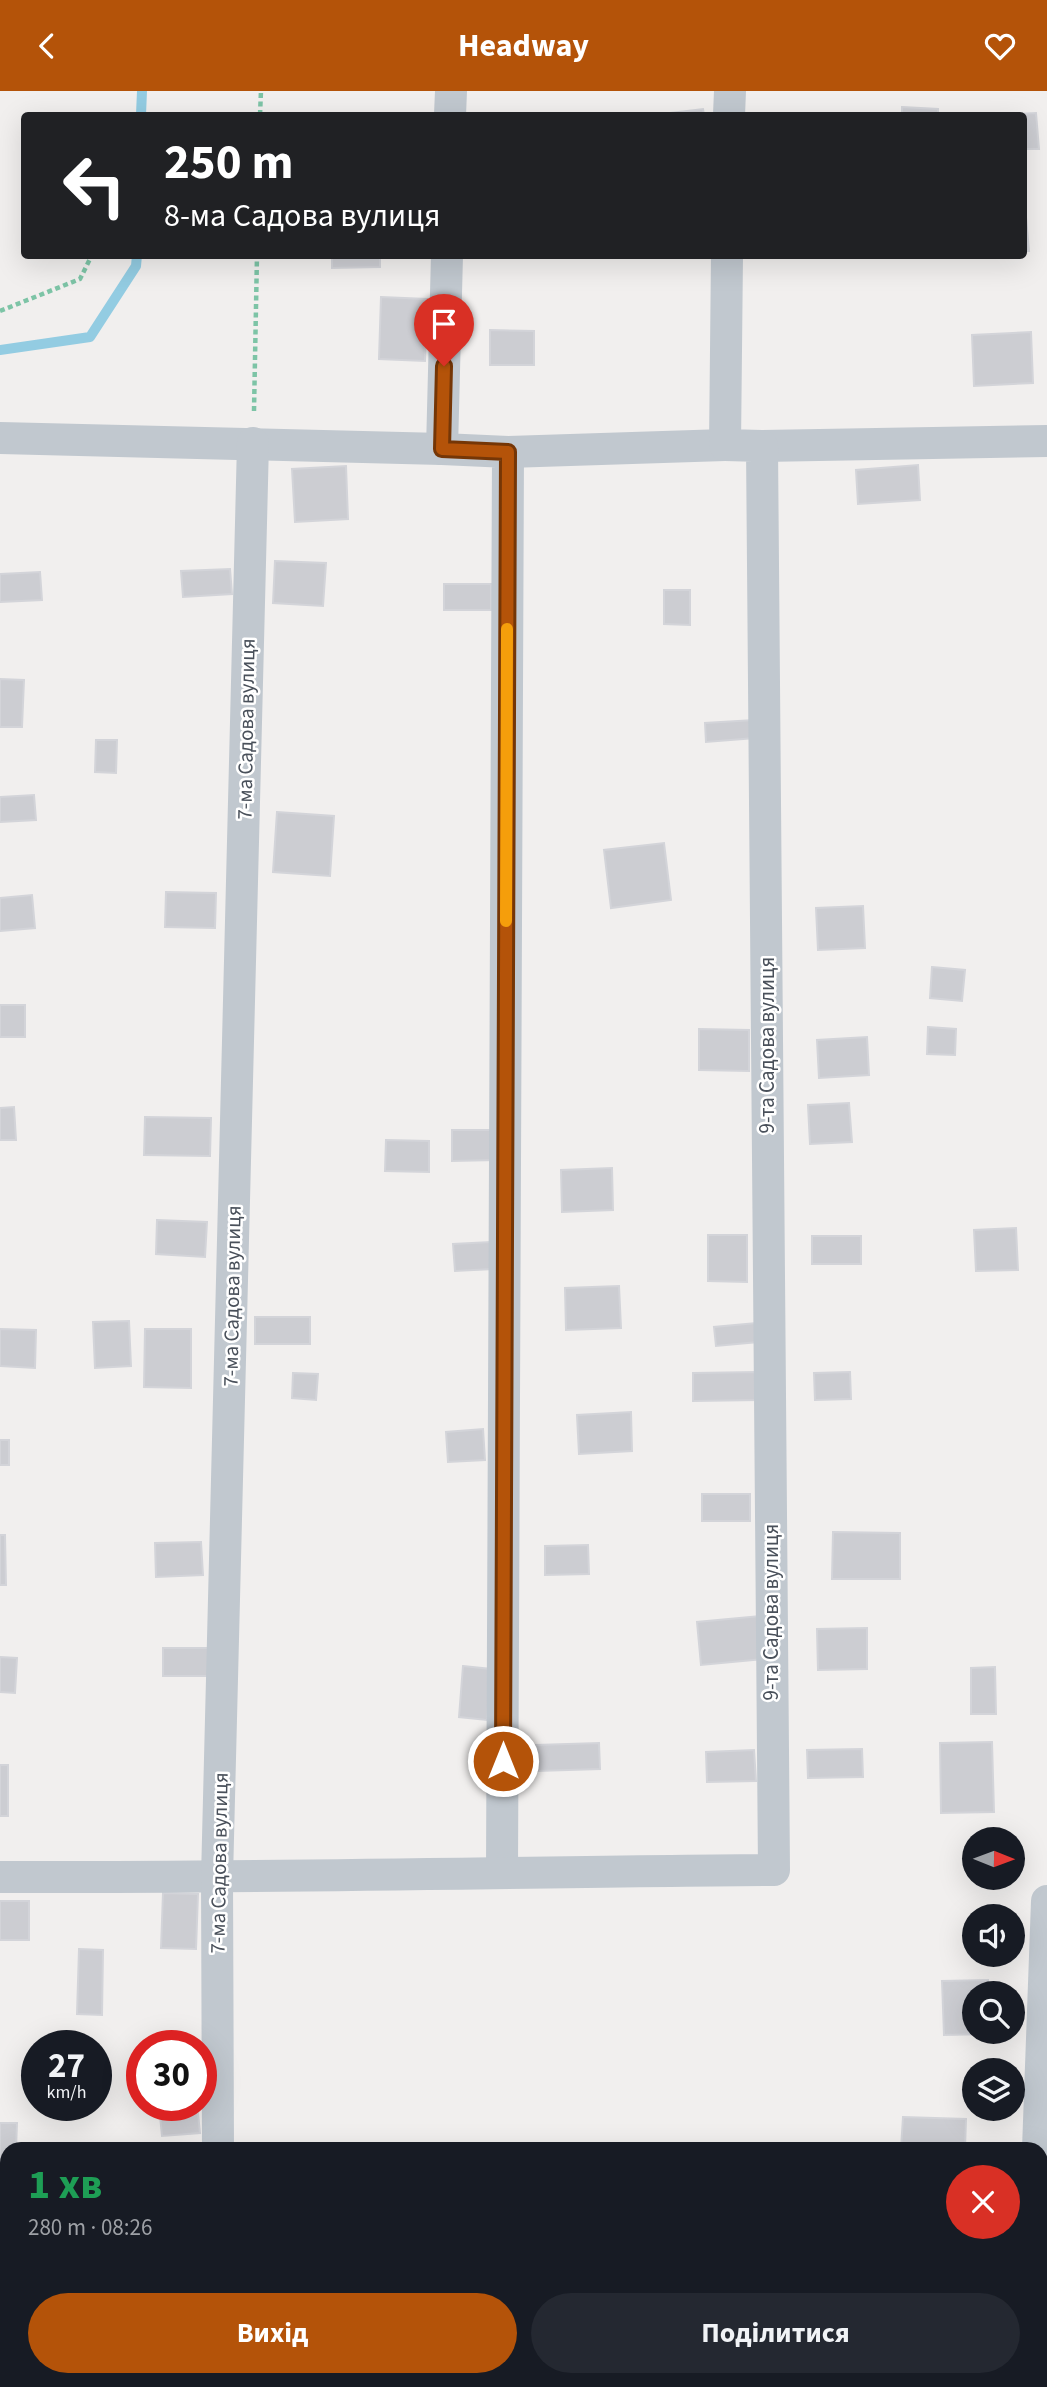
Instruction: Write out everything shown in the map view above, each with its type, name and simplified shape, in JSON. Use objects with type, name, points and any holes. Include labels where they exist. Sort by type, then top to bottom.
[{"type":"street","points":[[450,112],[451,91]]},
{"type":"street","points":[[730,91],[730,112]]},
{"type":"street","points":[[442,449],[447,259]]},
{"type":"street","points":[[724,445],[727,259]]},
{"type":"street","points":[[0,438],[508,452],[724,445],[1047,441]]},
{"type":"street","name":"7-ма Садова вулиця","points":[[218,2142],[217,1878],[253,443]]},
{"type":"street","name":"9-та Садова вулиця","points":[[502,1872],[774,1870],[762,446]]},
{"type":"street","points":[[0,1877],[217,1878],[502,1872],[508,452]]},
{"type":"street","points":[[1038,2142],[1047,1901]]},
{"type":"path","points":[[260,112],[261,91]]},
{"type":"path","points":[[0,311],[80,279],[90,259]]},
{"type":"path","points":[[253,443],[257,259]]},
{"type":"building","points":[[902,107],[938,109],[938,112],[902,112]]},
{"type":"building","points":[[703,109],[704,112],[678,112]]},
{"type":"building","points":[[1027,113],[1036,113],[1039,149],[1027,149]]},
{"type":"building","points":[[332,259],[380,259],[380,267],[332,268]]},
{"type":"building","points":[[381,297],[427,299],[425,361],[379,359]]},
{"type":"building","points":[[490,330],[534,331],[534,365],[490,365]]},
{"type":"building","points":[[1031,332],[1033,383],[974,386],[972,335]]},
{"type":"building","points":[[918,465],[920,500],[858,504],[856,470]]},
{"type":"building","points":[[346,466],[348,519],[295,522],[292,469]]},
{"type":"building","points":[[275,561],[326,563],[323,606],[273,603]]},
{"type":"building","points":[[230,569],[232,594],[183,597],[181,571]]},
{"type":"building","points":[[40,572],[42,600],[0,602],[0,574]]},
{"type":"building","points":[[444,584],[491,584],[491,610],[444,610]]},
{"type":"building","points":[[664,590],[690,590],[690,625],[664,624]]},
{"type":"building","points":[[0,679],[24,680],[22,727],[0,727]]},
{"type":"building","points":[[754,720],[755,738],[706,742],[705,723]]},
{"type":"building","points":[[96,740],[117,740],[116,773],[95,772]]},
{"type":"building","points":[[34,795],[36,820],[0,822],[0,797]]},
{"type":"building","points":[[277,812],[334,816],[330,876],[273,872]]},
{"type":"building","points":[[664,843],[671,900],[611,908],[604,850]]},
{"type":"building","points":[[166,892],[216,893],[215,928],[165,927]]},
{"type":"building","points":[[32,895],[35,928],[0,931],[0,898]]},
{"type":"building","points":[[863,906],[865,948],[818,950],[816,908]]},
{"type":"building","points":[[932,967],[965,970],[962,1001],[930,998]]},
{"type":"building","points":[[0,1005],[25,1005],[25,1037],[0,1037]]},
{"type":"building","points":[[928,1027],[956,1029],[955,1055],[927,1054]]},
{"type":"building","points":[[699,1029],[749,1030],[749,1071],[699,1070]]},
{"type":"building","points":[[867,1037],[869,1075],[819,1078],[817,1040]]},
{"type":"building","points":[[849,1103],[852,1142],[810,1144],[808,1105]]},
{"type":"building","points":[[14,1107],[16,1140],[0,1140],[0,1108]]},
{"type":"building","points":[[145,1117],[211,1118],[210,1156],[144,1155]]},
{"type":"building","points":[[452,1130],[496,1130],[496,1160],[452,1161]]},
{"type":"building","points":[[386,1140],[429,1141],[429,1172],[385,1171]]},
{"type":"building","points":[[612,1168],[613,1210],[562,1212],[561,1170]]},
{"type":"building","points":[[157,1220],[207,1222],[205,1257],[156,1254]]},
{"type":"building","points":[[1016,1228],[1018,1270],[976,1271],[974,1230]]},
{"type":"building","points":[[708,1235],[747,1235],[747,1282],[708,1281]]},
{"type":"building","points":[[812,1236],[861,1236],[861,1264],[812,1264]]},
{"type":"building","points":[[491,1242],[493,1269],[455,1271],[453,1244]]},
{"type":"building","points":[[619,1286],[621,1328],[566,1330],[565,1288]]},
{"type":"building","points":[[255,1317],[310,1317],[310,1344],[255,1344]]},
{"type":"building","points":[[129,1321],[131,1366],[95,1368],[93,1322]]},
{"type":"building","points":[[756,1323],[758,1342],[716,1346],[714,1327]]},
{"type":"building","points":[[0,1329],[36,1330],[35,1368],[0,1366]]},
{"type":"building","points":[[145,1329],[191,1329],[191,1388],[144,1387]]},
{"type":"building","points":[[758,1372],[759,1400],[693,1401],[693,1373]]},
{"type":"building","points":[[850,1372],[851,1399],[815,1400],[814,1373]]},
{"type":"building","points":[[293,1373],[318,1374],[316,1400],[292,1398]]},
{"type":"building","points":[[631,1412],[632,1451],[579,1454],[577,1415]]},
{"type":"building","points":[[483,1429],[485,1460],[448,1462],[446,1432]]},
{"type":"building","points":[[0,1440],[9,1440],[9,1465],[0,1465]]},
{"type":"building","points":[[702,1494],[750,1494],[750,1521],[702,1521]]},
{"type":"building","points":[[833,1532],[900,1533],[900,1579],[832,1579]]},
{"type":"building","points":[[0,1535],[5,1535],[6,1585],[0,1585]]},
{"type":"building","points":[[201,1542],[203,1575],[156,1577],[155,1543]]},
{"type":"building","points":[[588,1545],[589,1574],[545,1575],[545,1546]]},
{"type":"building","points":[[760,1616],[764,1659],[701,1665],[697,1622]]},
{"type":"building","points":[[867,1628],[867,1669],[818,1670],[817,1629]]},
{"type":"building","points":[[163,1648],[208,1648],[209,1676],[163,1676]]},
{"type":"building","points":[[0,1657],[17,1658],[15,1693],[0,1692]]},
{"type":"building","points":[[463,1666],[491,1669],[487,1720],[459,1717]]},
{"type":"building","points":[[995,1667],[996,1714],[971,1714],[971,1668]]},
{"type":"building","points":[[992,1742],[994,1812],[941,1813],[940,1743]]},
{"type":"building","points":[[599,1743],[600,1769],[537,1771],[536,1745]]},
{"type":"building","points":[[862,1749],[863,1777],[808,1778],[807,1750]]},
{"type":"building","points":[[754,1750],[756,1781],[707,1782],[706,1752]]},
{"type":"building","points":[[0,1765],[8,1765],[8,1816],[0,1816]]},
{"type":"building","points":[[163,1893],[198,1894],[196,1949],[161,1948]]},
{"type":"building","points":[[0,1901],[29,1901],[29,1940],[0,1940]]},
{"type":"building","points":[[79,1949],[103,1950],[102,2015],[77,2014]]},
{"type":"building","points":[[988,1980],[962,1981],[962,2035],[944,2035],[942,1981]]},
{"type":"building","points":[[903,2117],[962,2119],[966,2121],[965,2142],[901,2142]]},
{"type":"building","points":[[160,2121],[199,2121],[200,2133],[162,2136]]},
{"type":"building","points":[[0,2123],[17,2123],[16,2142],[0,2142]]},
{"type":"waterway","points":[[141,112],[142,91]]},
{"type":"waterway","points":[[0,350],[90,337],[136,266],[137,259]]},
{"type":"slow traffic","points":[[506,921],[507,629]]},
{"type":"route","points":[[444,366],[442,449],[508,452],[503,1761]]}]
